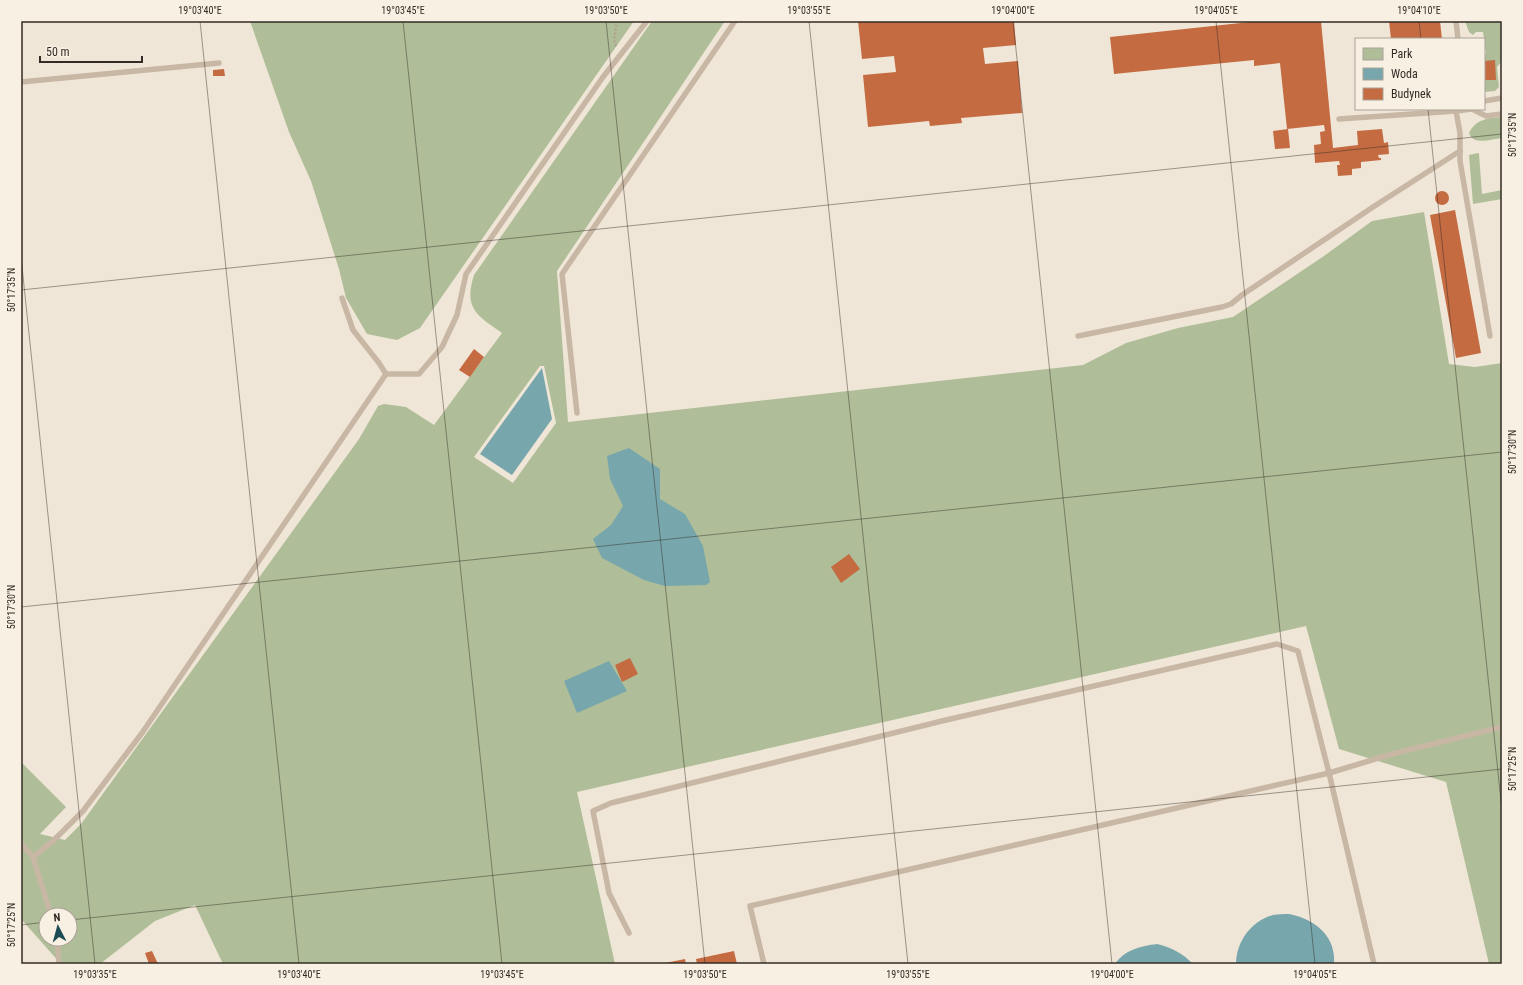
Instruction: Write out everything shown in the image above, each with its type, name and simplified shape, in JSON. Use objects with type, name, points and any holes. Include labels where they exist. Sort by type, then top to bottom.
[{"type":"lane","points":[[386,374],[419,374],[442,347],[457,315],[466,274],[603,77],[647,21]]},
{"type":"lane","points":[[577,413],[562,274],[734,21]]},
{"type":"lane","points":[[1456,21],[1458,38]]},
{"type":"lane","points":[[21,82],[219,63]]},
{"type":"lane","points":[[1485,101],[1502,98]]},
{"type":"lane","points":[[1339,118],[1465,110]]},
{"type":"lane","points":[[1474,110],[1486,116],[1502,114]]},
{"type":"lane","points":[[1456,111],[1460,133],[1460,151],[1468,206],[1490,336]]},
{"type":"lane","points":[[1078,336],[1231,304],[1242,295],[1373,207],[1460,151]]},
{"type":"lane","points":[[342,298],[353,330],[386,374]]},
{"type":"lane","points":[[34,857],[83,811],[142,733],[386,374]]},
{"type":"lane","points":[[628,932],[609,893],[593,812],[611,803],[969,714],[1278,644],[1298,651],[1330,773],[1374,964]]},
{"type":"lane","points":[[764,964],[750,906],[1330,773],[1392,754],[1502,727]]},
{"type":"lane","points":[[21,843],[34,857],[49,907]]},
{"type":"lane","points":[[58,947],[59,964]]},
{"type":"path","points":[[617,21],[614,40],[620,56]]},
{"type":"green space","points":[[250,21],[634,21],[420,328],[397,340],[367,334],[346,298],[339,269],[311,181],[289,132]]},
{"type":"green space","points":[[652,21],[725,21],[557,271],[568,422],[1083,365],[1126,343],[1178,328],[1233,317],[1324,256],[1372,221],[1424,212],[1449,364],[1475,367],[1502,363],[1502,964],[1489,964],[1446,782],[1339,749],[1306,626],[577,792],[615,964],[223,964],[195,905],[155,921],[100,964],[61,964],[46,947],[78,947],[78,907],[38,907],[38,938],[21,919],[21,762],[66,807],[40,834],[65,840],[81,824],[359,439],[378,406],[384,404],[406,407],[434,425],[502,333],[486,322],[475,310],[470,296],[474,275]],"holes":[[[540,366],[544,366],[556,423],[513,483],[474,457]]]},
{"type":"green space","points":[[1465,21],[1502,21],[1502,61],[1497,67],[1499,87],[1495,91],[1485,92],[1486,54],[1483,32],[1476,32],[1473,35],[1469,32]]},
{"type":"green space","points":[[1502,117],[1502,138],[1479,141],[1471,137],[1469,133],[1479,122],[1487,119]]},
{"type":"green space","points":[[1478,153],[1482,194],[1502,190],[1502,199],[1473,204],[1469,155]]},
{"type":"water","points":[[542,368],[552,419],[512,475],[480,454]]},
{"type":"water","points":[[629,448],[660,469],[660,499],[685,514],[703,546],[710,582],[706,585],[665,586],[644,580],[602,558],[593,539],[611,525],[623,506],[610,479],[607,456]]},
{"type":"water","points":[[609,661],[627,691],[577,713],[564,681]]},
{"type":"water","points":[[1289,914],[1307,920],[1322,930],[1331,945],[1334,954],[1334,964],[1236,964],[1242,940],[1252,927],[1265,918],[1273,915]]},
{"type":"water","points":[[1157,944],[1177,951],[1193,964],[1115,964],[1128,952],[1145,946]]},
{"type":"building","points":[[858,21],[1014,21],[1016,45],[983,48],[985,64],[1018,61],[1022,113],[961,118],[962,123],[930,126],[929,121],[868,127],[863,75],[896,72],[894,56],[862,59]]},
{"type":"building","points":[[1250,21],[1321,21],[1333,148],[1358,145],[1357,131],[1382,129],[1384,143],[1388,142],[1389,154],[1378,155],[1381,160],[1361,162],[1361,168],[1352,169],[1352,175],[1338,176],[1337,165],[1340,165],[1339,161],[1315,163],[1314,145],[1321,144],[1320,132],[1325,131],[1324,125],[1287,129],[1280,63],[1254,66],[1254,60],[1114,74],[1110,37]]},
{"type":"building","points":[[1389,21],[1440,21],[1442,38],[1391,38]]},
{"type":"building","points":[[1495,60],[1496,80],[1485,80],[1485,61]]},
{"type":"building","points":[[224,69],[225,76],[213,76],[213,70]]},
{"type":"building","points":[[1288,129],[1290,148],[1275,149],[1273,131]]},
{"type":"building","points":[[1439,191],[1445,191],[1449,195],[1449,201],[1445,205],[1439,205],[1435,201],[1435,195]]},
{"type":"building","points":[[1455,210],[1481,353],[1456,358],[1430,215]]},
{"type":"building","points":[[474,349],[484,357],[470,377],[459,370]]},
{"type":"building","points":[[849,554],[860,569],[841,583],[831,567]]},
{"type":"building","points":[[630,658],[638,674],[622,682],[615,665]]},
{"type":"building","points":[[152,951],[158,964],[149,964],[145,953]]},
{"type":"building","points":[[734,951],[737,964],[697,964],[696,959]]},
{"type":"building","points":[[685,959],[686,964],[665,964],[665,963]]}]
